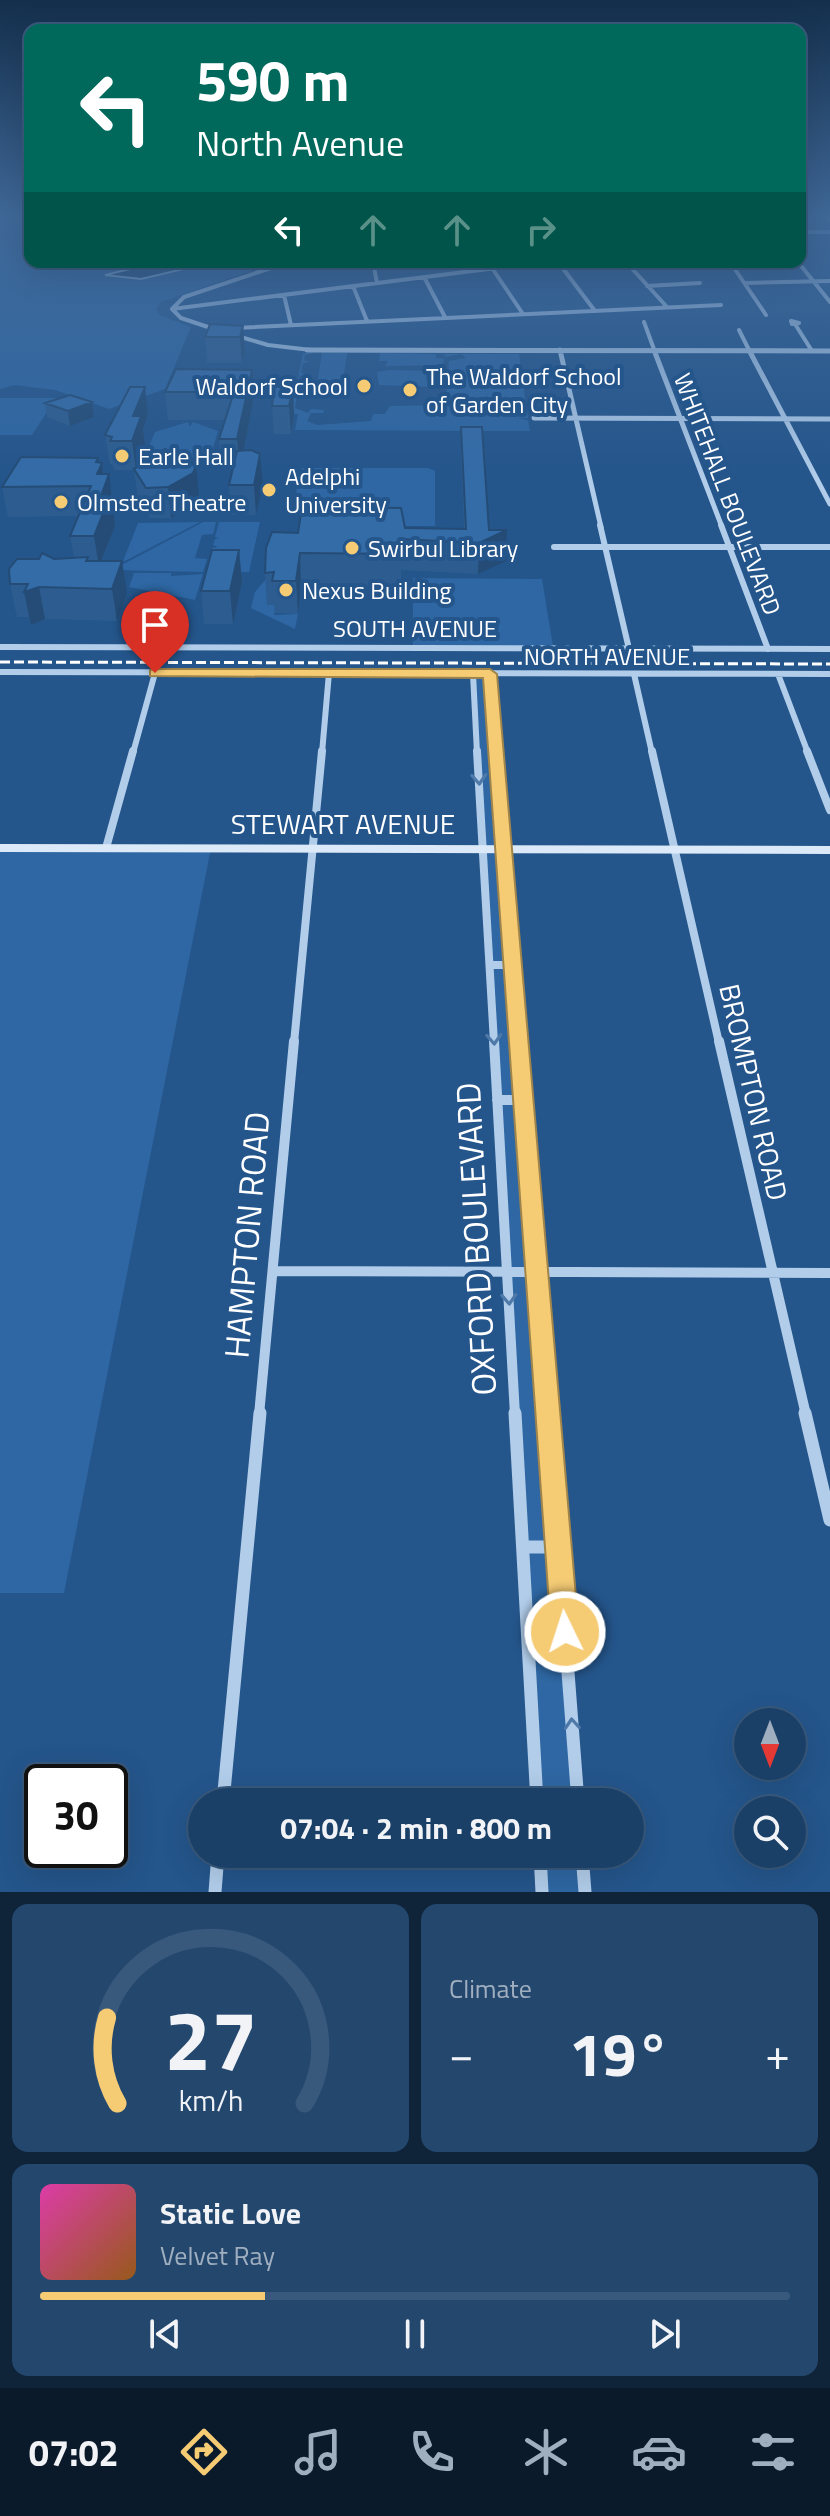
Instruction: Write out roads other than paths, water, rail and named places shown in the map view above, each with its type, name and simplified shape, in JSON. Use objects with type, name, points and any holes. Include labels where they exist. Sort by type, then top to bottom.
[{"type":"main road","name":"STEWART AVENUE","points":[[0,848],[830,850]]},
{"type":"street","points":[[172,309],[176,302]]},
{"type":"street","points":[[210,302],[216,304]]},
{"type":"street","points":[[172,309],[229,302]]},
{"type":"street","points":[[286,302],[291,325]]},
{"type":"street","points":[[360,302],[367,321]]},
{"type":"street","points":[[437,302],[445,317]]},
{"type":"street","points":[[515,302],[523,314]]},
{"type":"street","points":[[588,302],[595,311]]},
{"type":"street","points":[[663,302],[667,307]]},
{"type":"street","points":[[758,302],[766,315]]},
{"type":"street","points":[[172,309],[181,318],[216,330],[721,305]]},
{"type":"street","name":"WHITEHALL BOULEVARD","points":[[633,309],[644,321],[768,649]]},
{"type":"street","points":[[795,324],[812,351]]},
{"type":"street","points":[[739,330],[830,504]]},
{"type":"street","points":[[233,335],[268,345],[311,350],[829,353]]},
{"type":"street","points":[[560,350],[629,649]]},
{"type":"street","points":[[534,418],[830,419]]},
{"type":"street","points":[[554,547],[830,547]]},
{"type":"street","name":"SOUTH AVENUE","points":[[0,647],[830,649]]},
{"type":"street","name":"NORTH AVENUE","points":[[0,672],[830,674]]},
{"type":"street","points":[[106,848],[155,673]]},
{"type":"street","name":"HAMPTON ROAD","points":[[224,1788],[329,673]]},
{"type":"street","name":"OXFORD BOULEVARD","points":[[473,674],[536,1788]]},
{"type":"street","name":"OXFORD BOULEVARD","points":[[490,674],[577,1788]]},
{"type":"street","name":"BROMPTON ROAD","points":[[634,674],[830,1520]]},
{"type":"street","points":[[778,674],[830,810]]},
{"type":"street","points":[[478,751],[496,751]]},
{"type":"street","points":[[490,965],[513,965]]},
{"type":"street","points":[[497,1100],[523,1100]]},
{"type":"street","points":[[273,1271],[830,1273]]},
{"type":"street","points":[[523,1547],[558,1547]]},
{"type":"street","points":[[215,1892],[217,1868]]},
{"type":"street","points":[[541,1868],[542,1892]]},
{"type":"street","points":[[583,1868],[585,1892]]},
{"type":"railway","points":[[0,662],[830,664]]},
{"type":"place","name":"Waldorf School","points":[[364,386]]},
{"type":"place","name":"The Waldorf School of Garden City","points":[[410,390]]},
{"type":"place","name":"Earle Hall","points":[[122,456]]},
{"type":"place","name":"Adelphi University","points":[[269,490]]},
{"type":"place","name":"Olmsted Theatre","points":[[61,502]]},
{"type":"place","name":"Swirbul Library","points":[[352,548]]},
{"type":"place","name":"Nexus Building","points":[[286,590]]}]
